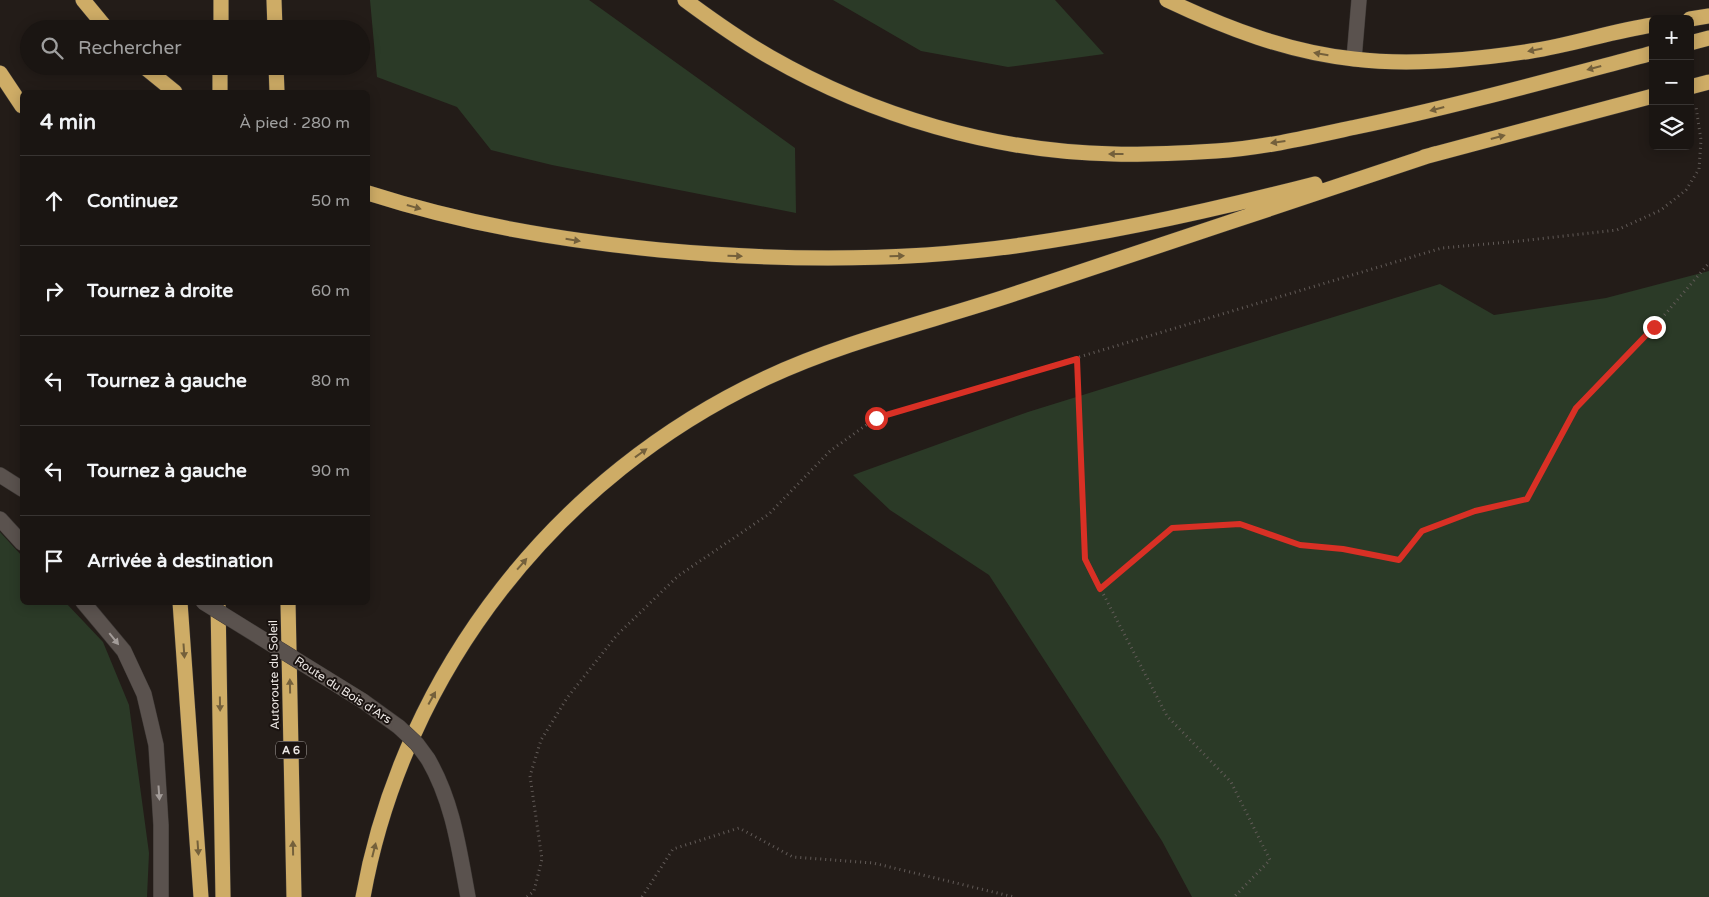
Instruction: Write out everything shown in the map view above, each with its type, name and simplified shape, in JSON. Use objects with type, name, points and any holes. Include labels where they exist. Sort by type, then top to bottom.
[{"type":"highway","points":[[83,0],[100,20]]},
{"type":"highway","points":[[221,0],[221,20]]},
{"type":"highway","points":[[274,0],[275,20]]},
{"type":"highway","points":[[685,0],[769,56],[816,81],[862,101],[961,133],[1012,144],[1064,151],[1114,154],[1218,151],[1304,138],[1408,116],[1647,54]]},
{"type":"highway","points":[[1167,0],[1202,17],[1252,36],[1305,51],[1354,59],[1407,62],[1450,60],[1532,51],[1649,25]]},
{"type":"highway","points":[[1694,18],[1709,16]]},
{"type":"highway","points":[[1694,42],[1709,38]]},
{"type":"highway","points":[[0,73],[20,103]]},
{"type":"highway","points":[[153,75],[172,90]]},
{"type":"highway","points":[[220,75],[220,90]]},
{"type":"highway","points":[[276,75],[276,90]]},
{"type":"highway","points":[[1694,86],[1709,82]]},
{"type":"highway","points":[[370,193],[415,208],[496,228],[604,245],[718,256],[819,259],[928,255],[1020,245],[1121,229],[1228,206],[1649,97]]},
{"type":"highway","points":[[363,897],[379,829],[397,774],[423,714],[448,668],[477,622],[501,588],[566,516],[624,465],[672,430],[726,398],[768,377],[896,329],[1016,294],[1434,154]]},
{"type":"highway","points":[[180,605],[201,897]]},
{"type":"highway","points":[[218,605],[223,897]]},
{"type":"highway","name":"Autoroute du Soleil","points":[[288,605],[294,897]]},
{"type":"street","points":[[1354,59],[1360,0]]},
{"type":"street","points":[[0,474],[20,488]]},
{"type":"street","points":[[0,519],[20,541]]},
{"type":"street","points":[[86,605],[124,651],[144,694],[156,745],[161,825],[161,897]]},
{"type":"street","name":"Route du Bois d'Ars","points":[[208,605],[363,701],[399,727],[417,744],[439,778],[448,800],[468,897]]},
{"type":"path","points":[[528,897],[534,891],[542,859],[530,776],[541,740],[567,698],[617,635],[678,576],[769,514],[830,451],[876,418],[1442,248],[1520,242],[1617,230],[1661,210],[1686,190],[1698,169],[1701,140],[1696,103]]},
{"type":"path","points":[[1100,589],[1172,528],[1240,524],[1300,545],[1343,549],[1399,560],[1422,531],[1475,511],[1527,499],[1576,408],[1643,340],[1709,263]]},
{"type":"path","points":[[1077,359],[1085,559],[1167,716],[1231,782],[1270,860],[1234,897]]},
{"type":"path","points":[[642,897],[672,849],[739,828],[793,858],[873,864],[1014,897]]},
{"type":"green space","points":[[370,0],[589,0],[795,148],[796,213],[552,165],[491,150],[457,107],[377,77]]},
{"type":"green space","points":[[833,0],[1055,0],[1104,54],[1008,67],[921,51]]},
{"type":"green space","points":[[1709,271],[1709,897],[1192,897],[1162,841],[989,575],[890,510],[853,475],[1028,412],[1440,284],[1494,315],[1606,298]]},
{"type":"green space","points":[[0,532],[20,554],[20,605],[68,605],[103,642],[129,705],[149,853],[147,897],[0,897]]},
{"type":"route","points":[[876,418],[1077,359],[1085,559],[1100,589],[1172,528],[1240,524],[1300,545],[1343,549],[1399,560],[1422,531],[1475,511],[1527,499],[1576,408],[1654,327]]}]
